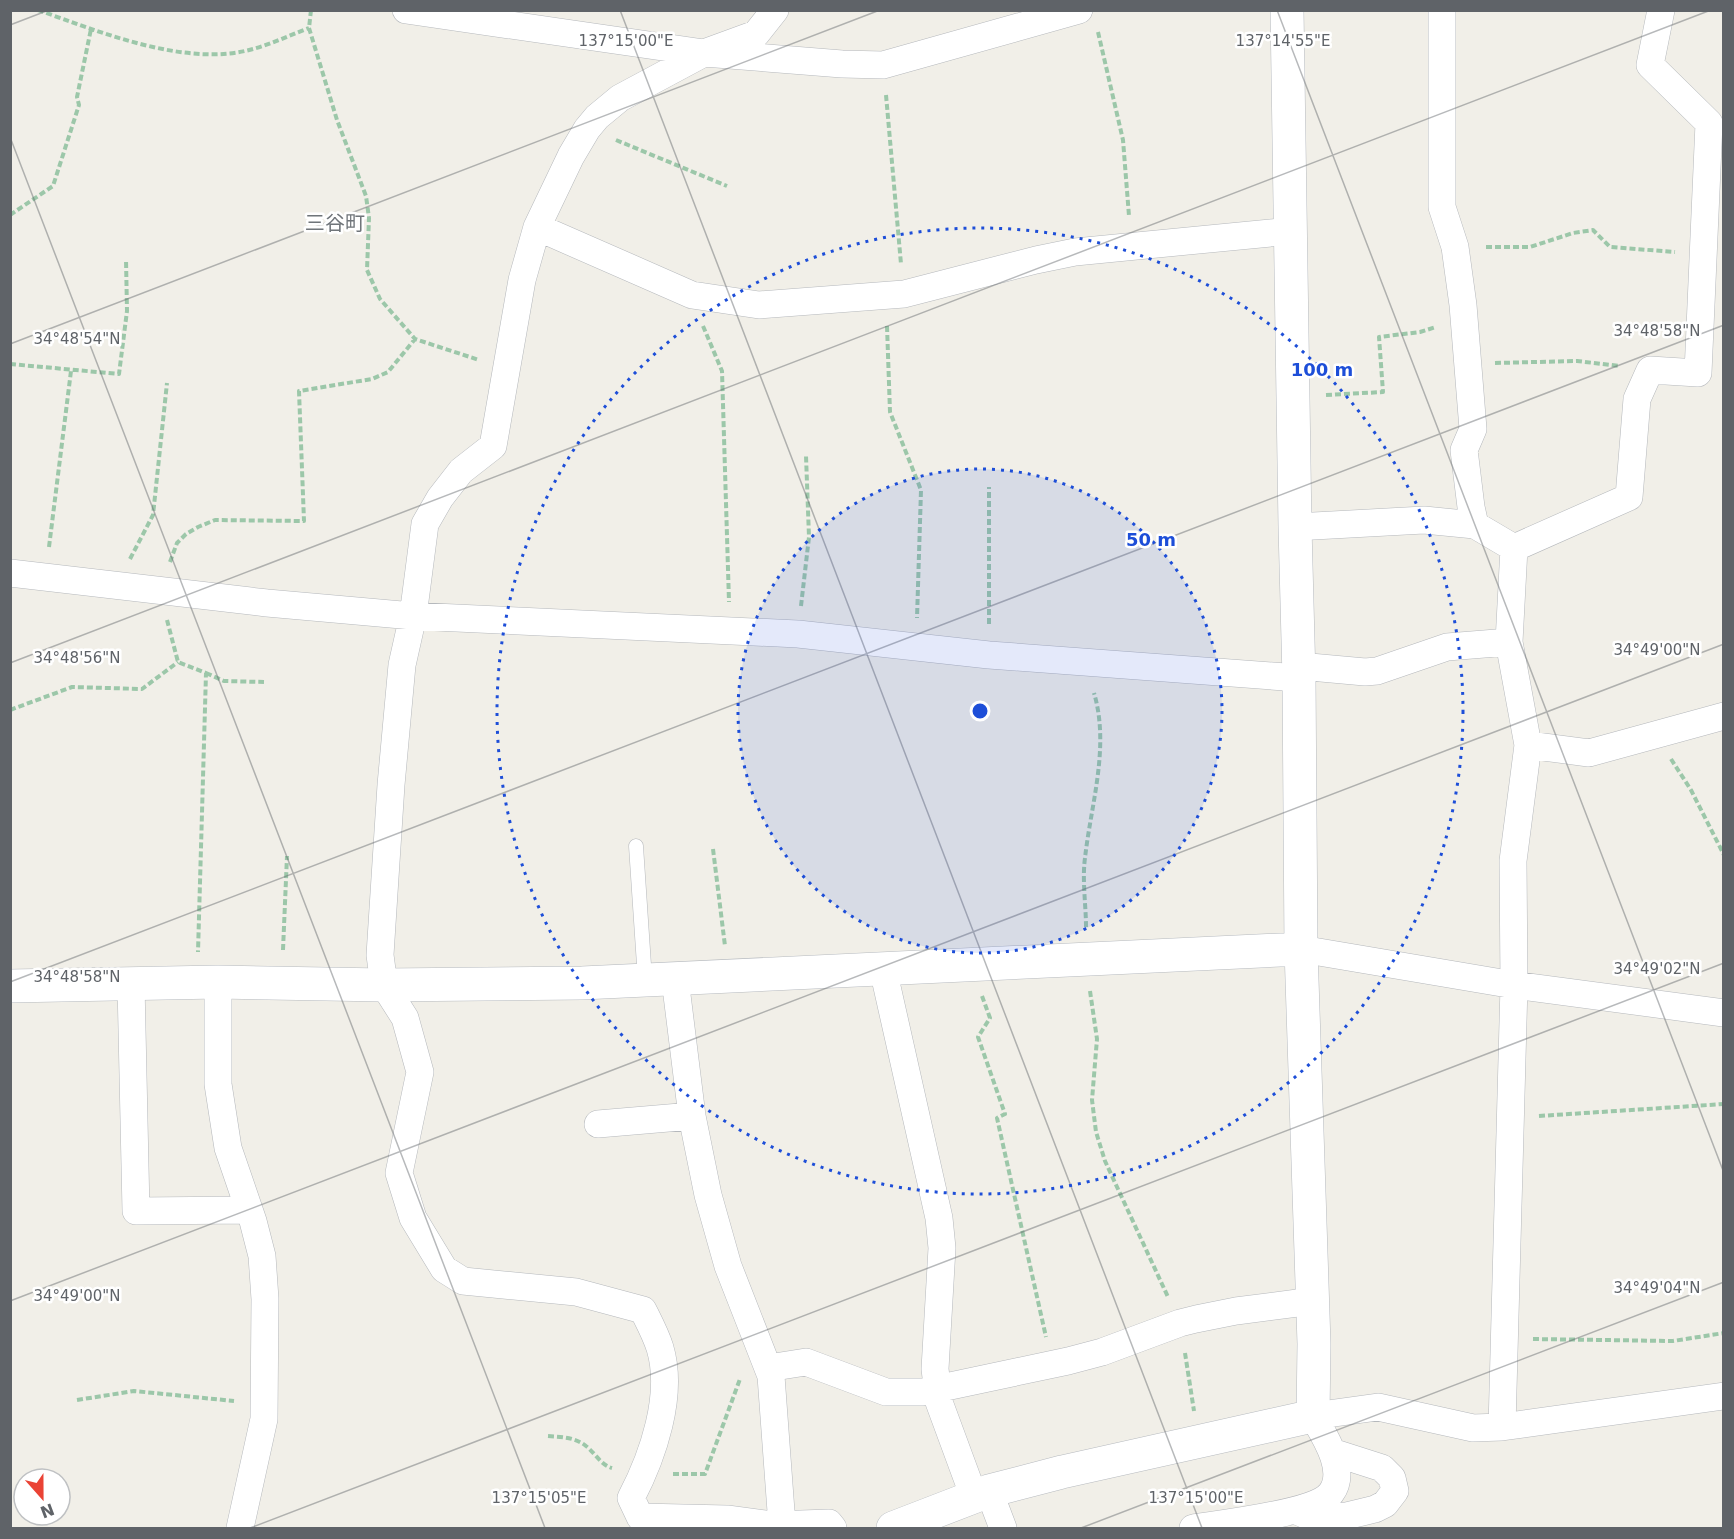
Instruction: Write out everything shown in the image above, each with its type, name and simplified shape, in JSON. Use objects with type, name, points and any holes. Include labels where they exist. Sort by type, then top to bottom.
[{"type":"street","points":[[406,10],[704,53],[883,65],[1030,17],[1087,16]]},
{"type":"street","points":[[775,10],[756,34],[704,53],[620,98],[597,117],[570,156],[537,227],[522,280],[493,446],[460,471],[440,498],[425,525],[413,616],[402,665],[391,785],[380,955],[384,985],[405,1018],[420,1072],[399,1173],[413,1218],[444,1269],[463,1281],[576,1292],[643,1310],[660,1348],[666,1382],[658,1426],[643,1474],[631,1498],[640,1517],[727,1519],[773,1525],[829,1523],[834,1528]]},
{"type":"street","points":[[1193,1528],[1295,1510],[1323,1501],[1333,1492],[1336,1479],[1332,1452],[1312,1416],[1314,1344],[1301,949],[1299,672],[1287,10]]},
{"type":"street","points":[[1442,10],[1442,207],[1455,247],[1464,314],[1473,429],[1464,450],[1475,525]]},
{"type":"street","points":[[1514,548],[1629,497],[1637,399],[1650,370],[1698,373],[1709,123],[1650,65],[1661,10]]},
{"type":"street","points":[[537,227],[692,295],[759,305],[895,295],[1075,252],[1291,231]]},
{"type":"street","points":[[1295,527],[1424,519],[1475,525],[1514,548]]},
{"type":"street","points":[[1502,1427],[1514,985],[1513,861],[1528,745],[1509,642],[1514,548]]},
{"type":"street","points":[[10,573],[267,603],[413,616],[798,634],[989,655],[1299,672],[1377,671],[1447,647],[1509,642]]},
{"type":"street","points":[[1528,745],[1589,753],[1724,716]]},
{"type":"street","points":[[10,986],[218,982],[384,985],[582,983],[1301,949],[1514,985],[1724,1013]]},
{"type":"street","points":[[883,969],[939,1218],[942,1248],[935,1369],[939,1402],[982,1494],[1004,1528]]},
{"type":"street","points":[[660,979],[708,1195],[728,1266],[771,1376],[782,1525]]},
{"type":"street","points":[[218,982],[218,1084],[228,1148],[262,1256],[265,1299],[265,1403],[262,1431],[240,1528]]},
{"type":"street","points":[[131,984],[135,1210],[249,1210]]},
{"type":"street","points":[[598,1124],[692,1116]]},
{"type":"street","points":[[768,1368],[806,1362],[886,1392],[922,1392],[1102,1353],[1180,1323],[1236,1311],[1313,1301]]},
{"type":"street","points":[[893,1528],[982,1494],[1062,1472],[1312,1416],[1378,1407],[1473,1428],[1502,1427],[1724,1396]]},
{"type":"street","points":[[1295,1510],[1313,1518],[1346,1516],[1375,1509],[1385,1504],[1395,1491],[1392,1478],[1382,1468],[1332,1452]]},
{"type":"lane","points":[[636,846],[660,979]]},
{"type":"path","points":[[38,10],[91,29],[187,54],[252,50],[309,28]]},
{"type":"path","points":[[311,10],[309,28],[337,120],[366,196],[369,218],[367,270],[380,299],[415,339],[506,369]]},
{"type":"path","points":[[1087,16],[1123,140],[1131,246]]},
{"type":"path","points":[[10,214],[53,186],[79,105],[77,97],[91,29]]},
{"type":"path","points":[[883,65],[895,295],[890,412],[921,490],[917,646]]},
{"type":"path","points":[[587,129],[727,186]]},
{"type":"path","points":[[1455,247],[1530,247],[1573,233],[1593,230],[1610,247],[1703,255]]},
{"type":"path","points":[[10,364],[119,374],[127,311],[126,259]]},
{"type":"path","points":[[692,295],[722,371],[730,630]]},
{"type":"path","points":[[1294,396],[1383,392],[1379,337],[1420,332],[1439,327],[1464,314]]},
{"type":"path","points":[[1467,363],[1577,361],[1650,370]]},
{"type":"path","points":[[45,578],[71,371]]},
{"type":"path","points":[[115,586],[153,515],[167,383]]},
{"type":"path","points":[[798,634],[809,537],[806,456]]},
{"type":"path","points":[[989,487],[989,655]]},
{"type":"path","points":[[10,710],[72,687],[142,689],[178,662]]},
{"type":"path","points":[[1084,662],[1098,707],[1099,738],[1097,788],[1084,861],[1087,959],[1097,1039],[1092,1100],[1096,1132],[1105,1161],[1180,1323],[1198,1441]]},
{"type":"path","points":[[206,673],[224,681],[264,682]]},
{"type":"path","points":[[1656,736],[1690,790],[1724,855]]},
{"type":"path","points":[[713,849],[728,976]]},
{"type":"path","points":[[281,984],[287,856]]},
{"type":"path","points":[[970,965],[990,1018],[978,1037],[1005,1114],[997,1118],[1052,1364]]},
{"type":"path","points":[[1510,1119],[1724,1104]]},
{"type":"path","points":[[1504,1339],[1673,1341],[1724,1333]]},
{"type":"path","points":[[77,1400],[134,1391],[265,1403]]},
{"type":"district","name":"三谷町","points":[[335,223]]}]
